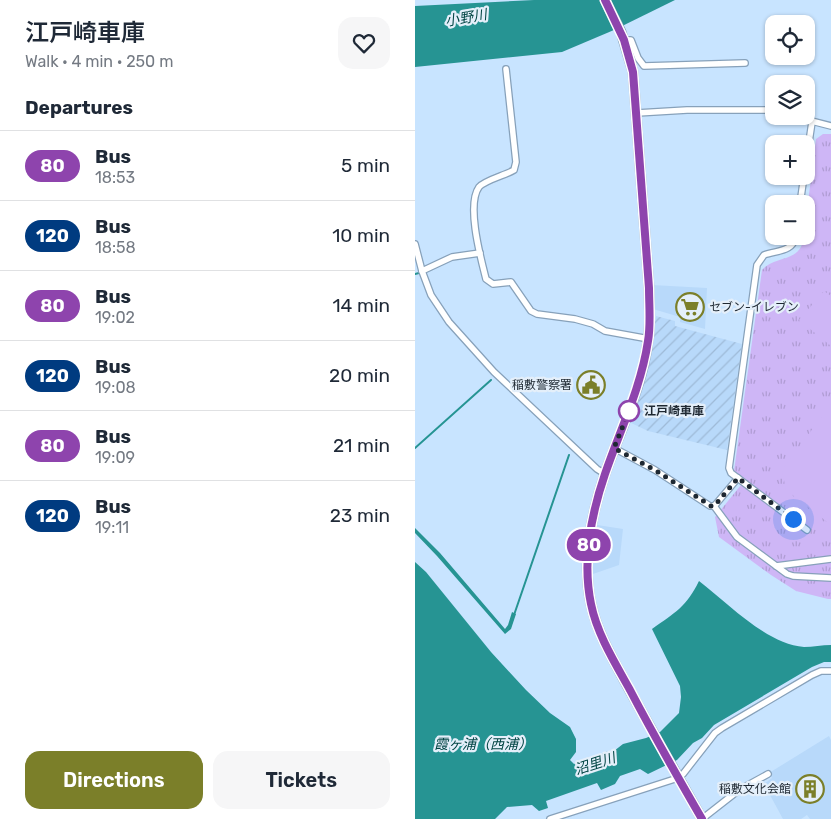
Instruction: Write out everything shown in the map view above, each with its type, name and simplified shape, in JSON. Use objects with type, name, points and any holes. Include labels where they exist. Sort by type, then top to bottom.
[{"type":"main road","points":[[605,0],[623,36],[633,72],[649,288],[649,339],[638,386],[614,448],[594,511],[589,544],[588,577],[591,605],[607,646],[646,721],[702,819]]},
{"type":"street","points":[[623,36],[631,40],[638,58],[644,66],[745,63]]},
{"type":"street","points":[[506,69],[517,162],[514,170],[479,187],[473,209],[486,279],[493,284],[511,282],[531,311],[537,314],[575,319],[593,324],[605,330],[649,339]]},
{"type":"street","points":[[637,113],[687,110],[765,110]]},
{"type":"street","points":[[815,123],[831,126]]},
{"type":"street","points":[[415,244],[422,271],[437,306],[482,359],[558,433],[605,474]]},
{"type":"street","points":[[792,245],[784,250],[764,254],[757,264],[729,466],[731,473],[807,530]]},
{"type":"street","points":[[422,271],[452,257],[480,253]]},
{"type":"street","points":[[614,448],[655,470],[714,506],[737,537],[787,574],[831,578]]},
{"type":"street","points":[[714,506],[738,478]]},
{"type":"street","points":[[776,566],[831,559]]},
{"type":"street","points":[[550,819],[683,774],[722,728],[812,675],[821,671],[831,671]]},
{"type":"street","points":[[702,819],[739,790],[768,774]]},
{"type":"shaded area","points":[[652,285],[707,288],[705,329],[680,322],[680,317],[653,309]]},
{"type":"shaded area","points":[[656,316],[675,321],[675,326],[742,344],[727,450],[648,431],[629,422],[638,403],[649,363]]},
{"type":"shaded area","points":[[597,525],[623,529],[619,565],[593,574],[592,557]]},
{"type":"shaded area","points":[[829,736],[831,740],[831,819],[810,819],[807,815],[801,819],[783,819],[764,784],[772,778],[769,773]]},
{"type":"green space","points":[[823,134],[831,134],[831,599],[796,591],[771,575],[719,537],[715,517],[745,480],[734,471],[762,270],[774,262],[793,255],[802,245],[815,245],[815,195],[809,195],[810,185],[815,185],[816,139]]},
{"type":"green space","points":[[824,291],[831,296],[831,346],[799,320]]},
{"type":"green space","points":[[831,404],[831,525],[786,490],[782,470]]},
{"type":"water","name":"小野川","points":[[534,0],[675,0],[614,30],[562,52],[415,67],[415,6]]},
{"type":"water","points":[[415,528],[440,553],[505,629],[512,612],[516,614],[511,629],[505,634],[415,533]]},
{"type":"water","name":"霞ヶ浦（西浦）","points":[[415,562],[426,572],[491,652],[526,690],[550,713],[570,727],[576,739],[576,752],[570,760],[574,764],[582,761],[588,763],[605,752],[614,751],[623,744],[660,732],[679,713],[680,686],[652,629],[685,603],[699,581],[748,621],[776,639],[804,647],[831,645],[831,662],[824,662],[812,667],[714,725],[677,760],[648,774],[640,769],[620,776],[615,784],[601,790],[597,783],[546,801],[548,808],[539,811],[532,805],[507,807],[495,819],[415,819]]},
{"type":"waterway","points":[[415,274],[419,273]]},
{"type":"waterway","points":[[415,448],[491,380]]},
{"type":"waterway","points":[[514,615],[569,455]]},
{"type":"bus line","name":"80","points":[[605,0],[616,19],[624,40],[635,86],[650,324],[649,339],[638,386],[614,448],[594,511],[587,561],[589,593],[594,616],[615,662],[702,819]]},
{"type":"place","name":"セブン-イレブン","points":[[690,307]]},
{"type":"place","name":"稲敷警察署","points":[[591,385]]},
{"type":"place","name":"江戸崎車庫","points":[[629,411]]},
{"type":"place","name":"稲敷文化会館","points":[[810,789]]},
{"type":"route","points":[[629,411],[614,448],[655,470],[711,506],[716,504],[738,478],[793,519]]},
{"type":"water label","name":"沼里川","points":[[595,764]]}]
